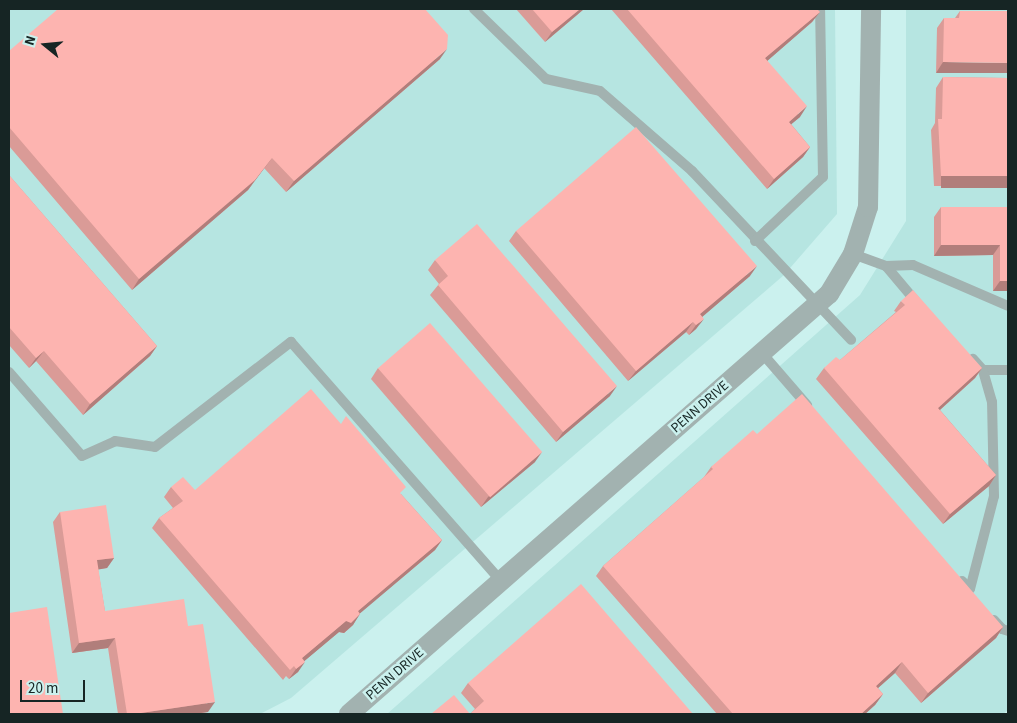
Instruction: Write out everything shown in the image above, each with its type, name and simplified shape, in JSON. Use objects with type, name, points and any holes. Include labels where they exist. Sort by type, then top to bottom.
[{"type":"street","name":"PENN DRIVE","points":[[349,714],[829,294],[853,254],[868,207],[871,9]]},
{"type":"lane","points":[[474,9],[546,79],[600,91],[692,171],[755,241],[851,340]]},
{"type":"lane","points":[[755,241],[823,177],[820,9]]},
{"type":"lane","points":[[853,254],[886,266],[913,265],[1008,306]]},
{"type":"lane","points":[[886,266],[927,313]]},
{"type":"lane","points":[[9,372],[82,456],[115,441],[155,447],[291,342],[501,581]]},
{"type":"lane","points":[[957,575],[973,593],[994,496],[992,402],[983,370],[966,352]]},
{"type":"lane","points":[[762,354],[814,412]]},
{"type":"lane","points":[[983,370],[1008,370]]},
{"type":"lane","points":[[986,609],[1002,629],[1008,631]]},
{"type":"shaded area","points":[[9,9],[835,9],[837,214],[784,275],[291,698],[260,714],[9,714]]},
{"type":"shaded area","points":[[906,9],[1008,9],[1008,710],[1003,714],[387,714],[860,295],[906,221]]},
{"type":"building","points":[[58,9],[425,9],[448,35],[447,49],[294,181],[272,158],[255,180],[139,279],[9,127],[9,51]]},
{"type":"building","points":[[532,9],[580,9],[552,32]]},
{"type":"building","points":[[627,9],[817,9],[820,12],[765,58],[807,106],[789,122],[810,147],[774,179]]},
{"type":"building","points":[[960,11],[1008,11],[1008,63],[943,62],[944,18],[959,18]]},
{"type":"building","points":[[943,77],[1008,78],[1008,176],[941,176],[938,119],[942,119]]},
{"type":"building","points":[[636,127],[757,266],[700,314],[704,319],[696,325],[693,322],[636,371],[516,231]]},
{"type":"building","points":[[9,175],[157,346],[90,404],[44,351],[36,358],[9,327]]},
{"type":"building","points":[[941,207],[1008,207],[1008,281],[1000,281],[1000,245],[941,245]]},
{"type":"building","points":[[477,224],[617,386],[563,432],[438,285],[448,276],[435,260]]},
{"type":"building","points":[[913,290],[982,368],[938,408],[996,475],[950,514],[824,368],[836,357],[840,360],[905,305],[901,301]]},
{"type":"building","points":[[430,323],[542,452],[490,497],[378,368]]},
{"type":"building","points":[[311,389],[341,424],[346,416],[406,487],[400,493],[442,540],[358,611],[360,614],[351,623],[346,621],[302,658],[305,662],[296,669],[294,666],[290,670],[159,518],[183,501],[171,487],[183,477],[195,490]]},
{"type":"building","points":[[802,394],[1003,627],[928,693],[902,662],[876,686],[883,694],[861,714],[733,714],[603,566],[713,469],[711,467],[753,430],[757,434]]},
{"type":"building","points":[[106,505],[114,558],[97,560],[105,611],[184,599],[188,626],[203,624],[215,702],[127,714],[115,638],[79,643],[60,512]]},
{"type":"building","points":[[581,584],[693,714],[470,714],[484,701],[468,683]]},
{"type":"building","points":[[47,607],[63,714],[9,714],[9,613]]},
{"type":"building","points":[[454,695],[470,714],[431,714]]}]
